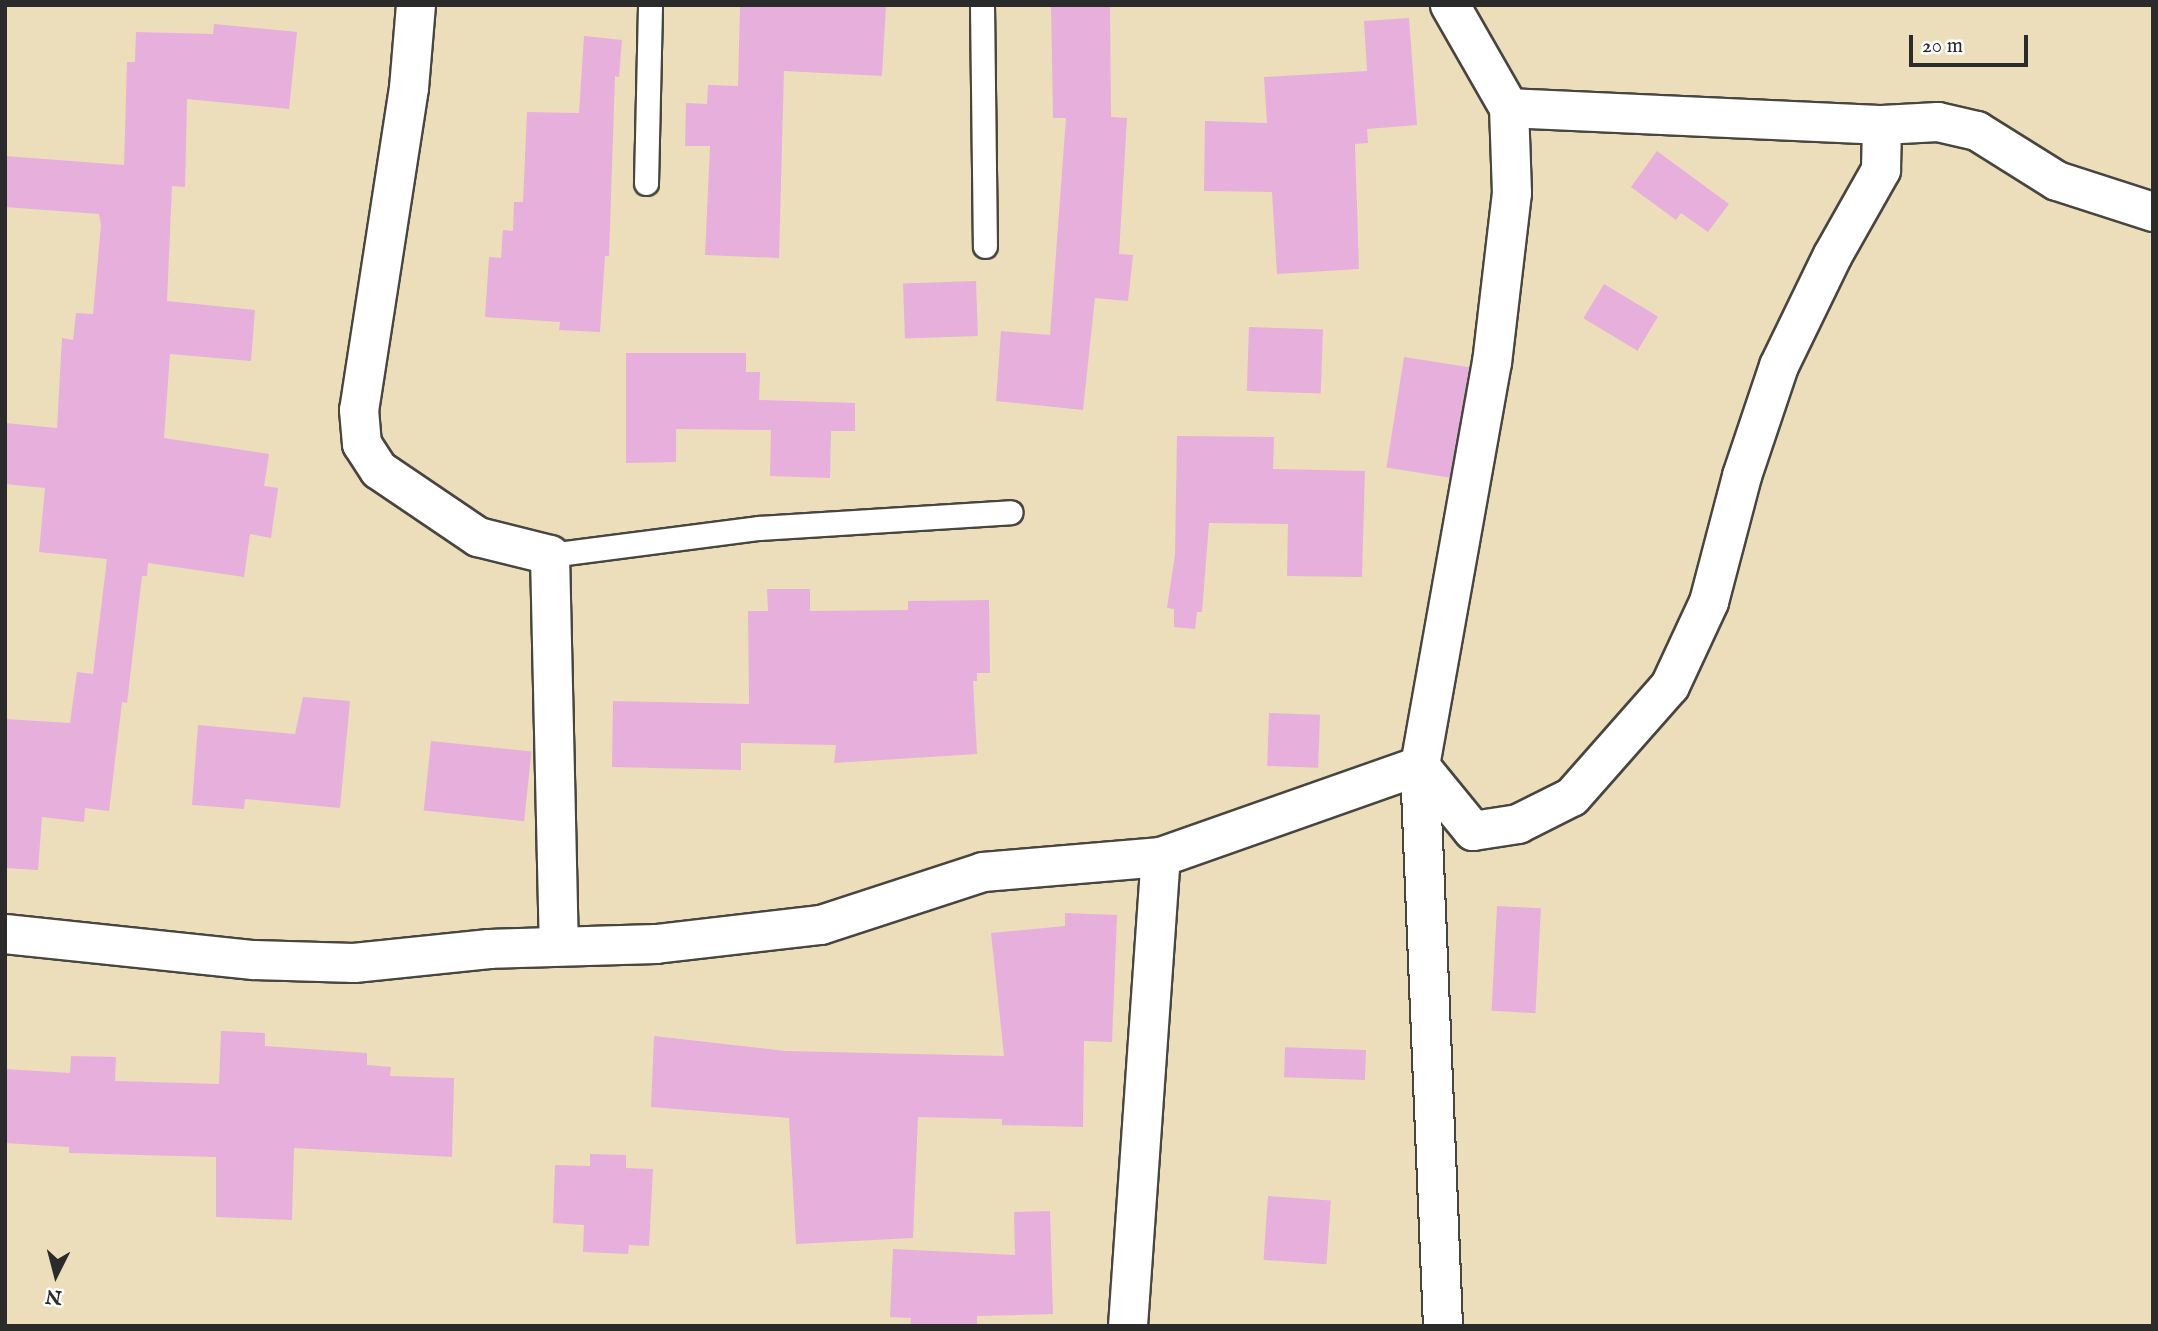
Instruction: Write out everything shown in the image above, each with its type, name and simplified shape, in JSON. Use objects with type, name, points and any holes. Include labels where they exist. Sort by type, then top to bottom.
[{"type":"street","points":[[416,5],[409,88],[359,410],[362,444],[379,470],[478,537],[550,555],[559,945]]},
{"type":"street","points":[[1443,1326],[1420,766],[1492,363],[1512,193],[1509,108],[1450,5]]},
{"type":"street","points":[[1509,108],[1882,125],[1938,122],[1977,131],[2057,181],[2153,212]]},
{"type":"street","points":[[1420,766],[1473,831],[1518,824],[1572,797],[1671,686],[1709,602],[1742,476],[1779,366],[1833,255],[1881,170],[1882,125]]},
{"type":"street","points":[[5,934],[254,960],[354,963],[559,945],[656,944],[821,925],[983,872],[1161,857],[1420,766]]},
{"type":"street","points":[[1128,1326],[1161,857]]},
{"type":"lane","points":[[646,183],[650,5]]},
{"type":"lane","points":[[982,5],[985,246]]},
{"type":"lane","points":[[550,555],[759,528],[1010,512]]},
{"type":"building","points":[[740,5],[886,5],[882,76],[784,71],[779,258],[705,255],[710,146],[685,146],[686,103],[707,104],[708,85],[738,86]]},
{"type":"building","points":[[1051,5],[1110,5],[1111,117],[1127,118],[1119,254],[1133,255],[1128,301],[1095,298],[1083,410],[996,401],[1001,331],[1050,335],[1066,118],[1053,118]]},
{"type":"building","points":[[1409,18],[1417,125],[1367,129],[1368,143],[1355,144],[1359,269],[1277,274],[1272,192],[1204,191],[1205,121],[1267,123],[1264,77],[1367,71],[1364,21]]},
{"type":"building","points":[[214,24],[297,32],[289,109],[187,99],[185,187],[172,186],[167,301],[255,310],[251,361],[170,354],[164,438],[269,454],[264,486],[278,488],[271,538],[250,534],[244,577],[148,563],[147,576],[142,576],[127,703],[122,702],[109,811],[85,808],[84,822],[42,817],[38,870],[5,868],[5,719],[70,723],[77,672],[93,674],[107,559],[39,552],[45,488],[5,484],[5,423],[57,428],[62,338],[73,340],[76,313],[93,314],[101,225],[99,214],[5,207],[5,156],[124,165],[127,62],[135,62],[136,32],[213,34]]},
{"type":"building","points":[[584,36],[622,40],[619,77],[615,76],[609,256],[605,256],[600,332],[559,330],[560,322],[485,317],[489,257],[501,258],[503,230],[513,231],[514,202],[523,202],[527,112],[579,113]]},
{"type":"building","points":[[1657,151],[1729,204],[1708,232],[1681,213],[1676,220],[1631,187]]},
{"type":"building","points":[[976,281],[978,336],[905,339],[903,284]]},
{"type":"building","points":[[1604,284],[1658,316],[1637,351],[1583,318]]},
{"type":"building","points":[[1249,327],[1323,330],[1321,394],[1247,391]]},
{"type":"building","points":[[626,353],[746,353],[746,372],[760,372],[759,400],[855,403],[855,431],[831,431],[830,478],[770,476],[771,430],[676,429],[676,462],[626,463]]},
{"type":"building","points":[[1404,357],[1469,367],[1452,478],[1386,468]]},
{"type":"building","points":[[1177,436],[1274,437],[1273,469],[1365,471],[1362,577],[1287,576],[1288,524],[1209,523],[1202,612],[1197,612],[1195,629],[1174,627],[1174,609],[1167,608],[1175,554]]},
{"type":"building","points":[[767,589],[810,589],[810,611],[908,610],[908,601],[989,600],[990,673],[977,673],[977,681],[973,681],[977,754],[834,763],[836,745],[741,743],[741,770],[612,767],[613,701],[749,704],[748,611],[768,611]]},
{"type":"building","points":[[303,697],[350,701],[340,808],[245,799],[244,809],[192,805],[198,725],[295,734]]},
{"type":"building","points":[[1269,713],[1320,715],[1318,768],[1267,766]]},
{"type":"building","points":[[431,741],[531,752],[524,821],[424,811]]},
{"type":"building","points":[[1497,906],[1541,908],[1535,1013],[1492,1011]]},
{"type":"building","points":[[1065,913],[1117,915],[1112,1042],[1084,1041],[1083,1127],[1002,1125],[1002,1119],[918,1117],[913,1238],[796,1244],[789,1118],[651,1107],[654,1036],[785,1051],[1004,1056],[991,933],[1065,926]]},
{"type":"building","points":[[221,1031],[265,1033],[265,1046],[367,1053],[367,1065],[391,1067],[390,1076],[454,1078],[452,1157],[294,1148],[292,1220],[216,1217],[216,1157],[69,1153],[69,1147],[5,1143],[5,1069],[70,1073],[71,1056],[116,1057],[115,1081],[219,1084]]},
{"type":"building","points":[[1285,1047],[1366,1050],[1365,1080],[1284,1077]]},
{"type":"building","points":[[590,1154],[626,1155],[626,1168],[653,1169],[649,1246],[629,1245],[628,1254],[583,1252],[584,1225],[553,1223],[555,1165],[590,1166]]},
{"type":"building","points":[[1268,1196],[1331,1200],[1326,1264],[1264,1260]]},
{"type":"building","points":[[1050,1211],[1053,1314],[977,1316],[977,1326],[910,1326],[911,1318],[890,1317],[893,1249],[1015,1255],[1014,1212]]}]
